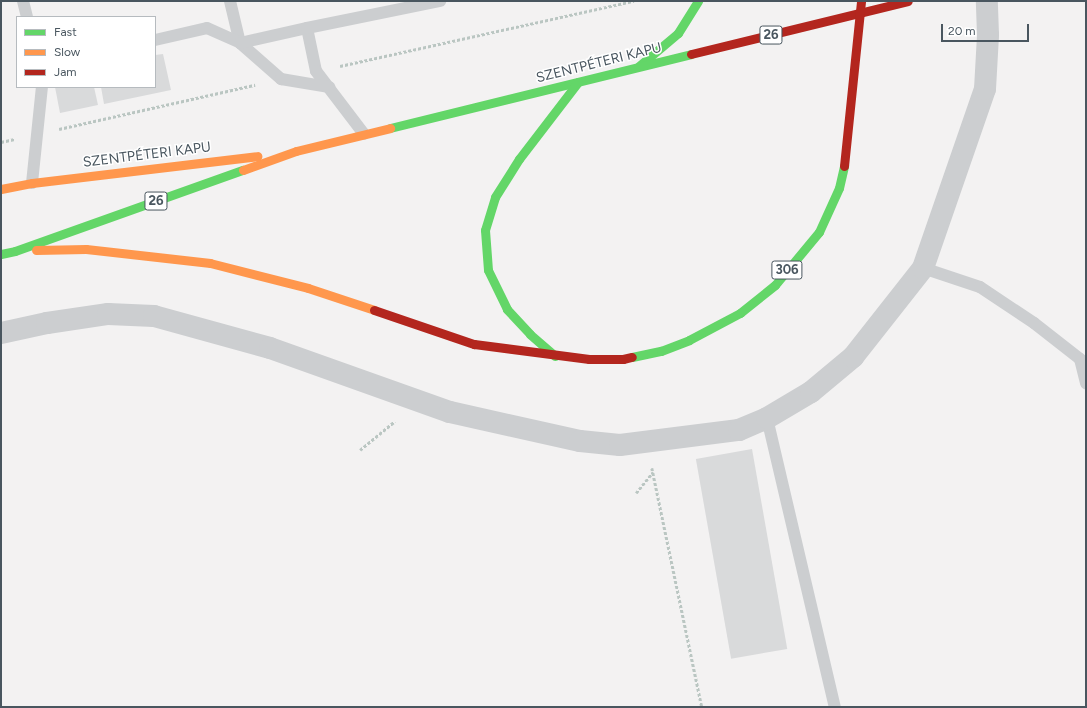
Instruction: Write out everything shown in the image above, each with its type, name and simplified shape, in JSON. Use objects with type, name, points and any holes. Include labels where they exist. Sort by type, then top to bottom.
[{"type":"main road","points":[[635,69],[678,33],[698,1]]},
{"type":"main road","name":"306","points":[[555,356],[588,359],[623,359],[661,351],[689,340],[740,313],[775,285],[819,232],[839,188],[844,166],[861,1]]},
{"type":"main road","name":"SZENTPÉTERI KAPU","points":[[15,251],[296,152],[908,1]]},
{"type":"main road","points":[[555,356],[530,334],[507,310],[488,270],[485,230],[495,197],[515,166],[578,82]]},
{"type":"main road","name":"SZENTPÉTERI KAPU","points":[[1,189],[32,183],[296,152]]},
{"type":"main road","points":[[15,251],[86,249],[210,263],[308,288],[474,344],[555,356]]},
{"type":"main road","name":"26","points":[[1,254],[15,251]]},
{"type":"street","points":[[1,333],[47,323],[108,314],[154,316],[270,348],[450,412],[580,441],[620,445],[739,430],[767,418],[811,392],[853,357],[923,268],[985,89],[988,35],[987,1]]},
{"type":"lane","points":[[23,1],[27,16]]},
{"type":"lane","points":[[230,1],[240,43]]},
{"type":"lane","points":[[240,43],[433,2]]},
{"type":"lane","points":[[156,40],[207,28],[240,43],[281,79],[328,87]]},
{"type":"lane","points":[[307,28],[316,71],[364,134]]},
{"type":"lane","points":[[32,183],[42,88]]},
{"type":"lane","points":[[923,268],[980,287],[1034,323],[1080,359],[1086,383]]},
{"type":"lane","points":[[767,418],[835,707]]},
{"type":"path","points":[[360,450],[396,420],[422,402]]},
{"type":"path","points":[[647,442],[702,707]]},
{"type":"path","points":[[636,493],[653,471]]},
{"type":"building","points":[[163,54],[171,90],[104,104],[101,88],[156,88],[156,55]]},
{"type":"building","points":[[55,88],[94,88],[98,105],[60,113]]},
{"type":"building","points":[[752,449],[787,649],[731,659],[696,459]]},
{"type":"traffic: fast","points":[[639,66],[678,33],[698,1]]},
{"type":"traffic: fast","points":[[390,128],[691,54]]},
{"type":"traffic: fast","points":[[555,356],[530,334],[507,309],[488,270],[485,230],[495,197],[519,159],[578,82]]},
{"type":"traffic: fast","points":[[632,357],[661,351],[689,340],[740,313],[775,285],[819,232],[839,188],[844,166]]},
{"type":"traffic: fast","points":[[1,254],[15,251],[243,170]]},
{"type":"traffic: slow","points":[[243,170],[296,151],[390,128]]},
{"type":"traffic: slow","points":[[1,189],[32,183],[257,156]]},
{"type":"traffic: slow","points":[[36,250],[86,249],[210,263],[308,288],[374,310]]},
{"type":"traffic: jam","points":[[844,166],[861,1]]},
{"type":"traffic: jam","points":[[691,54],[908,1]]},
{"type":"traffic: jam","points":[[374,310],[474,344],[589,359],[623,359],[632,357]]}]
